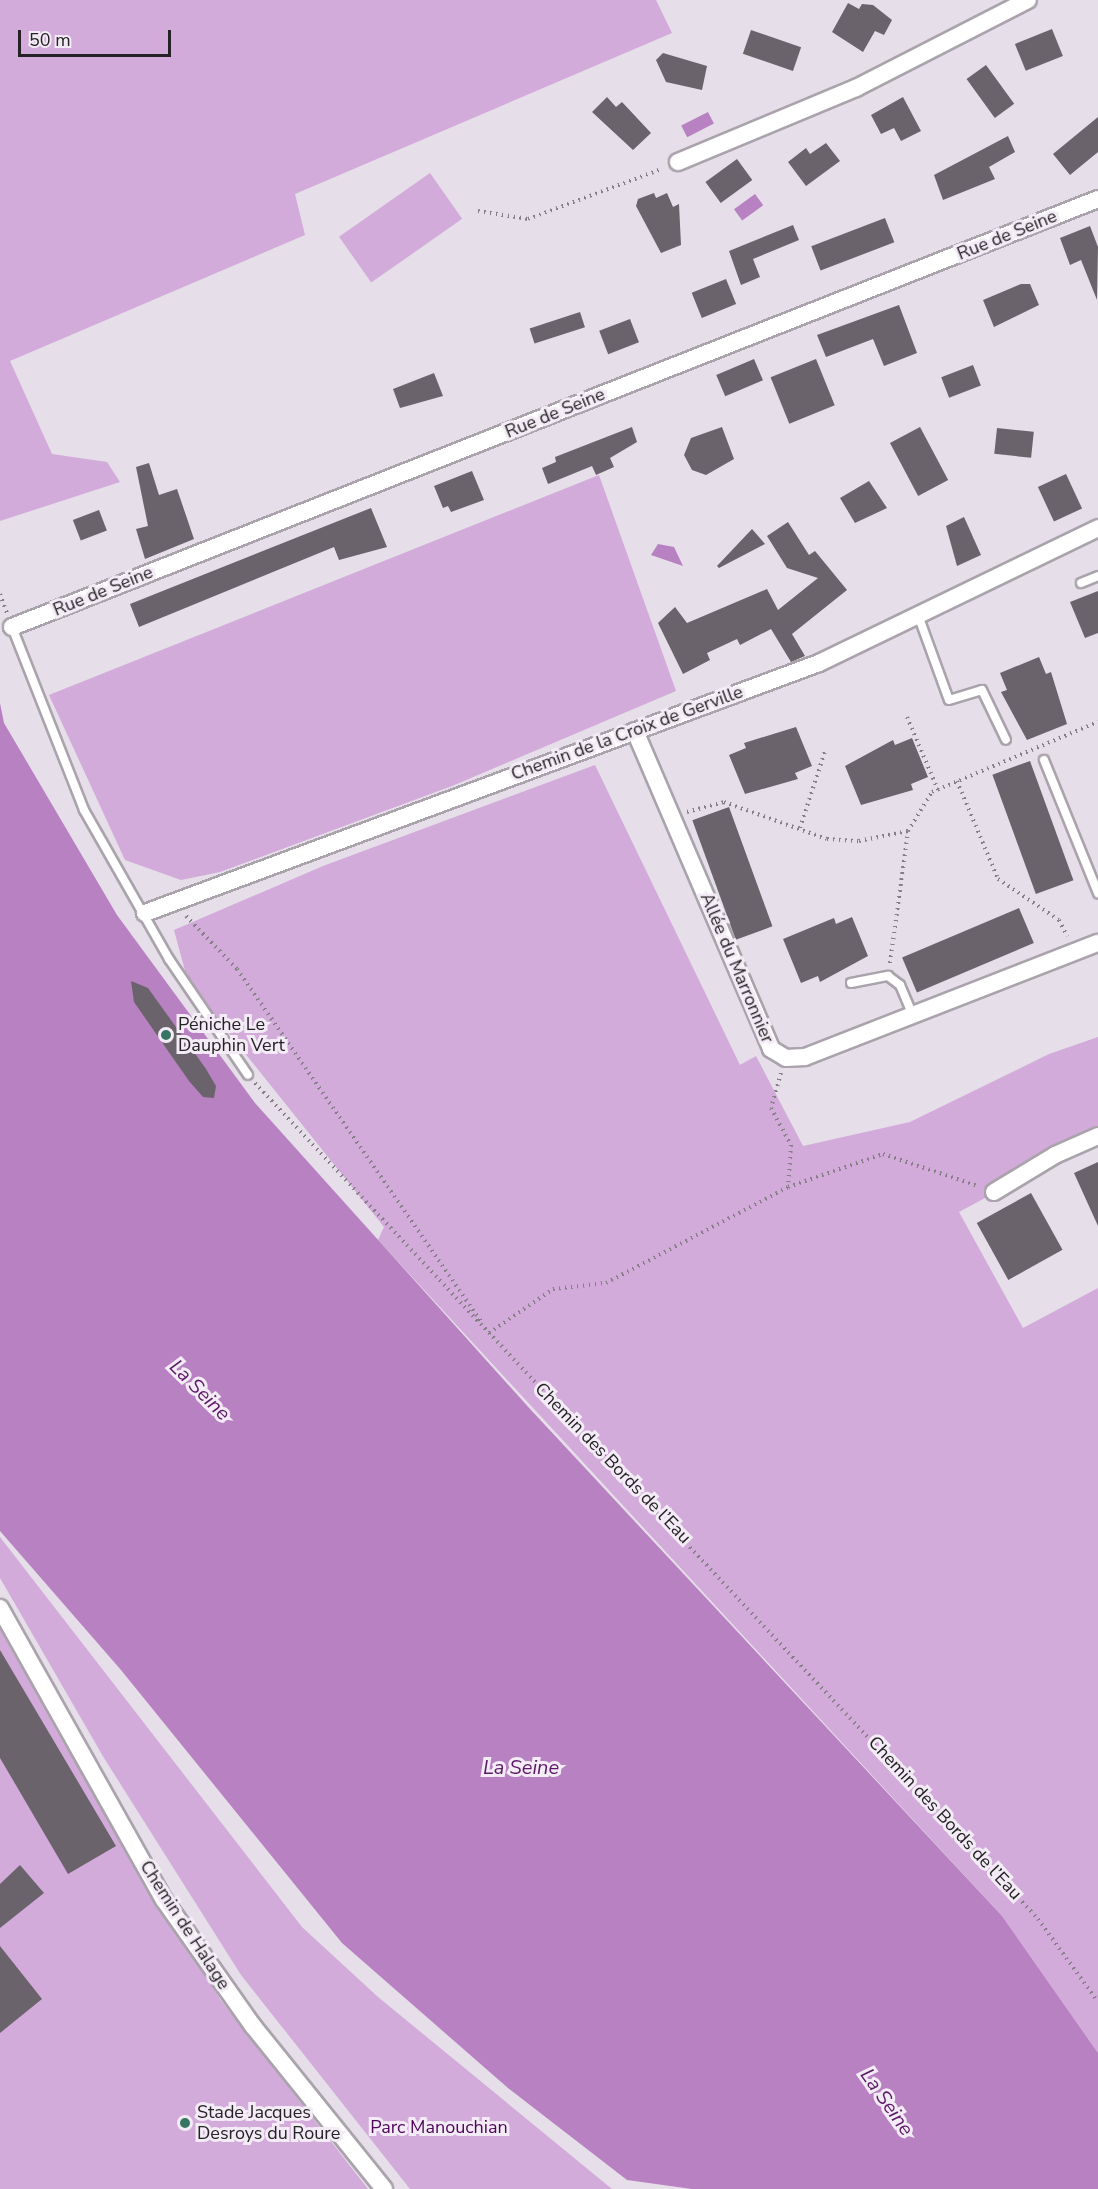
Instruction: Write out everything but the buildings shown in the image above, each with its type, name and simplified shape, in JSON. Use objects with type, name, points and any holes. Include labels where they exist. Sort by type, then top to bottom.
[{"type":"street","points":[[678,162],[856,88],[1028,0]]},
{"type":"street","name":"Rue de Seine","points":[[12,627],[1098,199]]},
{"type":"street","name":"Chemin de la Croix de Gerville","points":[[145,913],[819,663],[1098,528]]},
{"type":"street","name":"Allée du Marronnier","points":[[635,731],[771,1049],[786,1058],[805,1057],[1098,944]]},
{"type":"street","points":[[994,1192],[1054,1155],[1098,1136]]},
{"type":"street","name":"Chemin de Halage","points":[[0,1608],[164,1900],[253,2026],[384,2189]]},
{"type":"lane","points":[[1081,583],[1098,576]]},
{"type":"lane","points":[[918,615],[949,699],[982,690],[1006,740]]},
{"type":"lane","points":[[12,627],[84,810],[145,913],[169,959],[248,1075]]},
{"type":"lane","points":[[1044,760],[1098,893]]},
{"type":"lane","points":[[851,983],[888,976],[900,985],[913,1015]]},
{"type":"path","points":[[478,211],[528,219],[678,162]]},
{"type":"path","points":[[907,717],[938,790]]},
{"type":"path","points":[[888,976],[908,831],[938,790],[1098,722]]},
{"type":"path","points":[[800,828],[825,751]]},
{"type":"path","points":[[957,781],[998,879],[1059,920],[1075,952]]},
{"type":"path","points":[[672,816],[724,802],[826,839],[859,841],[908,831]]},
{"type":"path","points":[[173,902],[237,969],[394,1189],[489,1334],[553,1289],[606,1283],[788,1187],[883,1154],[994,1192]]},
{"type":"path","points":[[786,1058],[771,1108],[791,1145],[788,1187]]},
{"type":"path","name":"Chemin des Bords de l’Eau","points":[[248,1075],[1038,1919],[1098,2002]]},
{"type":"green space","points":[[0,0],[656,0],[672,33],[295,194],[305,235],[10,361],[52,454],[107,462],[120,482],[0,521]]},
{"type":"green space","points":[[430,173],[462,219],[371,283],[339,237]]},
{"type":"green space","points":[[599,475],[676,691],[452,786],[220,872],[181,880],[125,860],[49,695]]},
{"type":"green space","points":[[595,765],[740,1065],[756,1056],[803,1146],[910,1122],[1049,1054],[1098,1037],[1098,1126],[1061,1157],[959,1212],[1023,1328],[1098,1288],[1098,2053],[1002,1916],[378,1240],[384,1227],[188,982],[174,930],[323,866]]},
{"type":"green space","name":"Parc Manouchian","points":[[0,1537],[302,1927],[378,1997],[612,2189],[410,2189],[241,1975],[104,1758],[0,1578]]},
{"type":"green space","points":[[0,1628],[220,1999],[368,2189],[0,2189]]},
{"type":"water","points":[[708,112],[714,124],[687,137],[681,126]]},
{"type":"water","points":[[755,194],[763,205],[742,221],[734,209]]},
{"type":"water","points":[[658,544],[674,547],[683,566],[651,555]]},
{"type":"water","name":"La Seine","points":[[0,703],[4,723],[117,915],[255,1103],[531,1410],[1002,1916],[1098,2053],[1098,2189],[692,2189],[627,2180],[508,2088],[342,1943],[121,1670],[0,1531]]},
{"type":"place","name":"Péniche Le Dauphin Vert","points":[[166,1035]]},
{"type":"place","name":"Stade Jacques Desroys du Roure","points":[[185,2123]]}]
